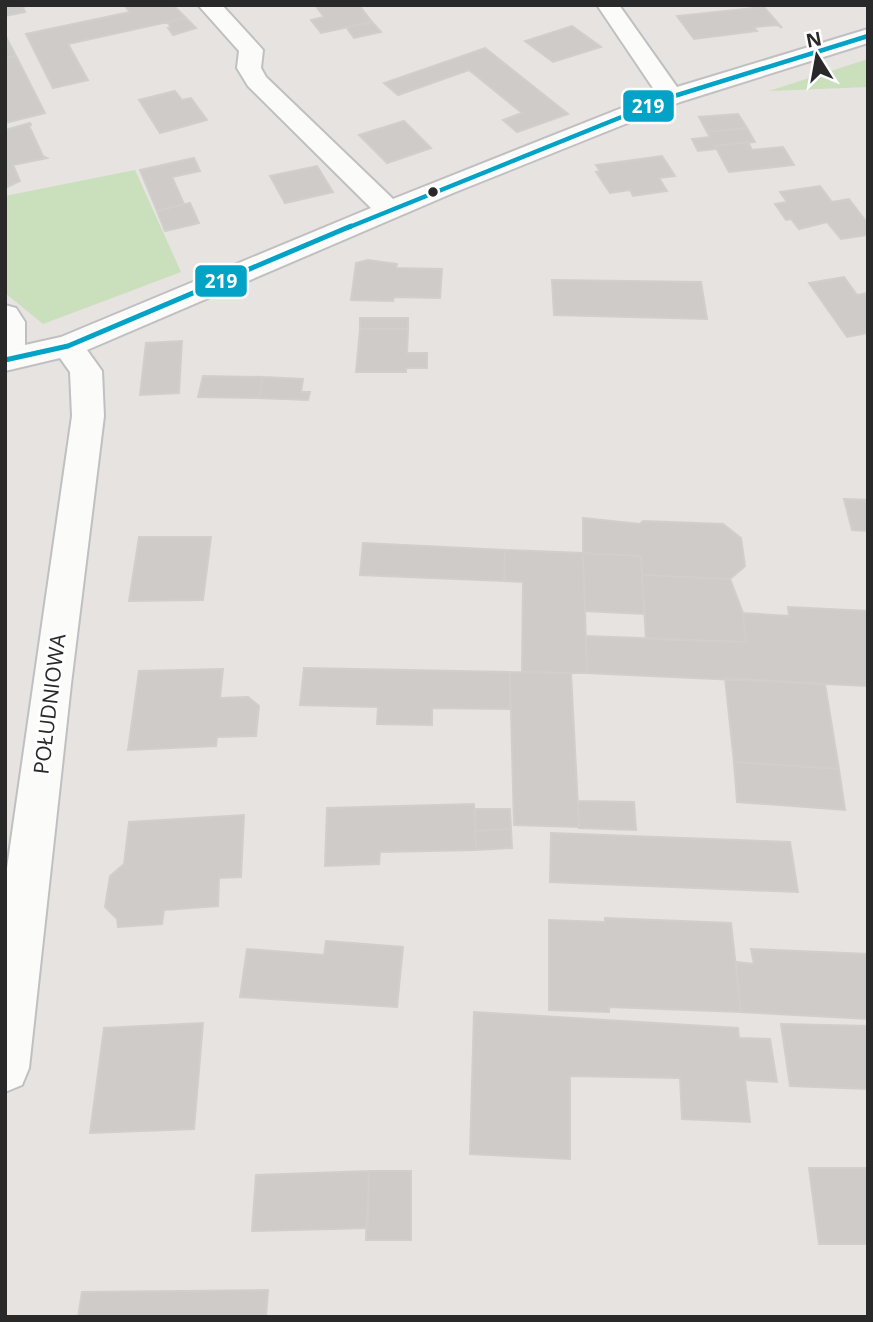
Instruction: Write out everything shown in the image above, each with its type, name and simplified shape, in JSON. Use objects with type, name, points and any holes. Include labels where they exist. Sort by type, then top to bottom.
[{"type":"street","points":[[608,5],[671,97]]},
{"type":"street","points":[[210,6],[251,50],[249,68],[256,81],[389,210]]},
{"type":"street","points":[[5,314],[10,322],[7,360],[68,346],[389,210],[671,97],[868,36]]},
{"type":"street","name":"POŁUDNIOWA","points":[[5,1068],[88,416],[86,371],[68,346]]},
{"type":"green space","points":[[868,59],[868,87],[769,91]]},
{"type":"green space","points":[[135,170],[181,272],[43,324],[5,293],[5,196]]},
{"type":"building","points":[[5,5],[30,5],[23,7],[25,12],[5,16]]},
{"type":"building","points":[[124,5],[173,5],[186,18],[68,44],[88,80],[53,88],[26,34],[130,12]]},
{"type":"building","points":[[315,5],[359,5],[372,22],[321,33],[311,20],[324,17]]},
{"type":"building","points":[[764,7],[782,28],[777,25],[754,27],[757,31],[694,39],[677,16]]},
{"type":"building","points":[[186,18],[196,28],[173,35],[167,22]]},
{"type":"building","points":[[372,22],[381,32],[354,38],[346,27]]},
{"type":"building","points":[[572,26],[601,47],[553,62],[525,41]]},
{"type":"building","points":[[5,35],[16,56],[5,58]]},
{"type":"building","points":[[485,48],[568,114],[517,132],[503,120],[522,113],[469,70],[398,95],[384,83]]},
{"type":"building","points":[[16,56],[45,113],[5,123],[5,58]]},
{"type":"building","points":[[175,91],[182,100],[191,98],[207,120],[160,133],[139,100]]},
{"type":"building","points":[[738,114],[747,128],[707,132],[699,117]]},
{"type":"building","points":[[404,121],[431,148],[387,163],[359,135]]},
{"type":"building","points":[[30,123],[43,156],[47,158],[13,165],[20,181],[5,188],[5,130]]},
{"type":"building","points":[[747,128],[755,142],[715,146],[716,149],[698,151],[692,139],[710,137],[707,132]]},
{"type":"building","points":[[748,142],[752,150],[783,147],[794,165],[729,172],[715,146]]},
{"type":"building","points":[[662,156],[675,176],[659,178],[667,191],[633,196],[630,190],[610,193],[596,172],[600,171],[596,165]]},
{"type":"building","points":[[194,158],[200,171],[172,177],[184,204],[157,211],[140,170]]},
{"type":"building","points":[[317,166],[333,192],[285,203],[270,176]]},
{"type":"building","points":[[820,186],[832,202],[849,199],[868,224],[868,235],[841,239],[827,222],[799,229],[791,219],[786,220],[775,204],[787,202],[780,192]]},
{"type":"building","points":[[190,203],[199,223],[165,231],[157,211]]},
{"type":"building","points":[[368,260],[397,264],[396,268],[442,269],[440,298],[351,300],[356,263]]},
{"type":"building","points":[[844,277],[857,295],[868,293],[868,333],[847,337],[809,283]]},
{"type":"building","points":[[552,280],[701,282],[707,319],[554,315]]},
{"type":"building","points":[[360,318],[408,318],[408,329],[360,329]]},
{"type":"building","points":[[360,329],[408,329],[407,353],[427,353],[427,368],[406,368],[406,372],[356,372]]},
{"type":"building","points":[[182,341],[179,393],[140,395],[146,343]]},
{"type":"building","points":[[203,376],[263,377],[259,398],[198,397]]},
{"type":"building","points":[[263,377],[303,379],[301,392],[310,392],[308,400],[259,398]]},
{"type":"building","points":[[844,499],[868,500],[868,531],[852,530]]},
{"type":"building","points":[[583,518],[640,524],[643,521],[723,524],[741,538],[745,566],[730,579],[642,575],[641,556],[583,553]]},
{"type":"building","points":[[139,537],[211,537],[203,600],[129,601]]},
{"type":"building","points":[[363,543],[505,550],[504,581],[360,575]]},
{"type":"building","points":[[505,550],[583,553],[587,673],[522,672],[523,582],[504,581]]},
{"type":"building","points":[[583,553],[641,556],[644,614],[585,611]]},
{"type":"building","points":[[642,575],[730,579],[743,613],[746,642],[646,639]]},
{"type":"building","points":[[788,607],[868,611],[868,686],[587,673],[586,636],[746,642],[743,613],[789,616]]},
{"type":"building","points":[[304,668],[510,672],[510,709],[432,708],[432,725],[377,724],[378,707],[300,705]]},
{"type":"building","points":[[223,669],[220,698],[248,697],[259,706],[256,736],[217,737],[216,746],[128,750],[139,671]]},
{"type":"building","points":[[510,672],[571,673],[579,827],[514,825]]},
{"type":"building","points":[[725,678],[825,684],[839,769],[734,762]]},
{"type":"building","points":[[734,762],[839,769],[845,810],[737,802]]},
{"type":"building","points":[[578,801],[634,802],[636,830],[579,828]]},
{"type":"building","points":[[474,804],[476,850],[380,852],[379,864],[325,866],[327,808]]},
{"type":"building","points":[[475,809],[510,809],[511,829],[475,831]]},
{"type":"building","points":[[244,815],[241,877],[219,878],[218,906],[164,910],[162,924],[118,927],[117,919],[105,907],[110,876],[124,864],[129,822]]},
{"type":"building","points":[[511,829],[512,848],[476,850],[475,831]]},
{"type":"building","points":[[551,833],[790,842],[798,892],[550,882]]},
{"type":"building","points":[[605,918],[731,923],[741,1012],[609,1007],[609,1012],[549,1010],[549,920],[605,922]]},
{"type":"building","points":[[326,941],[403,947],[397,1007],[240,997],[247,949],[324,955]]},
{"type":"building","points":[[751,949],[868,954],[868,1019],[741,1012],[736,962],[754,964]]},
{"type":"building","points":[[474,1012],[738,1028],[739,1038],[770,1039],[777,1082],[745,1080],[750,1122],[682,1119],[680,1078],[570,1076],[570,1159],[470,1154]]},
{"type":"building","points":[[203,1023],[194,1129],[90,1133],[104,1028]]},
{"type":"building","points":[[781,1024],[868,1026],[868,1089],[790,1086]]},
{"type":"building","points":[[809,1168],[868,1168],[868,1244],[819,1244]]},
{"type":"building","points":[[369,1171],[368,1228],[252,1231],[256,1175]]},
{"type":"building","points":[[369,1171],[411,1171],[411,1240],[366,1240]]},
{"type":"building","points":[[268,1290],[266,1317],[78,1317],[82,1292]]},
{"type":"transit line","name":"219","points":[[5,360],[68,346],[444,187],[671,97],[868,36]]}]
